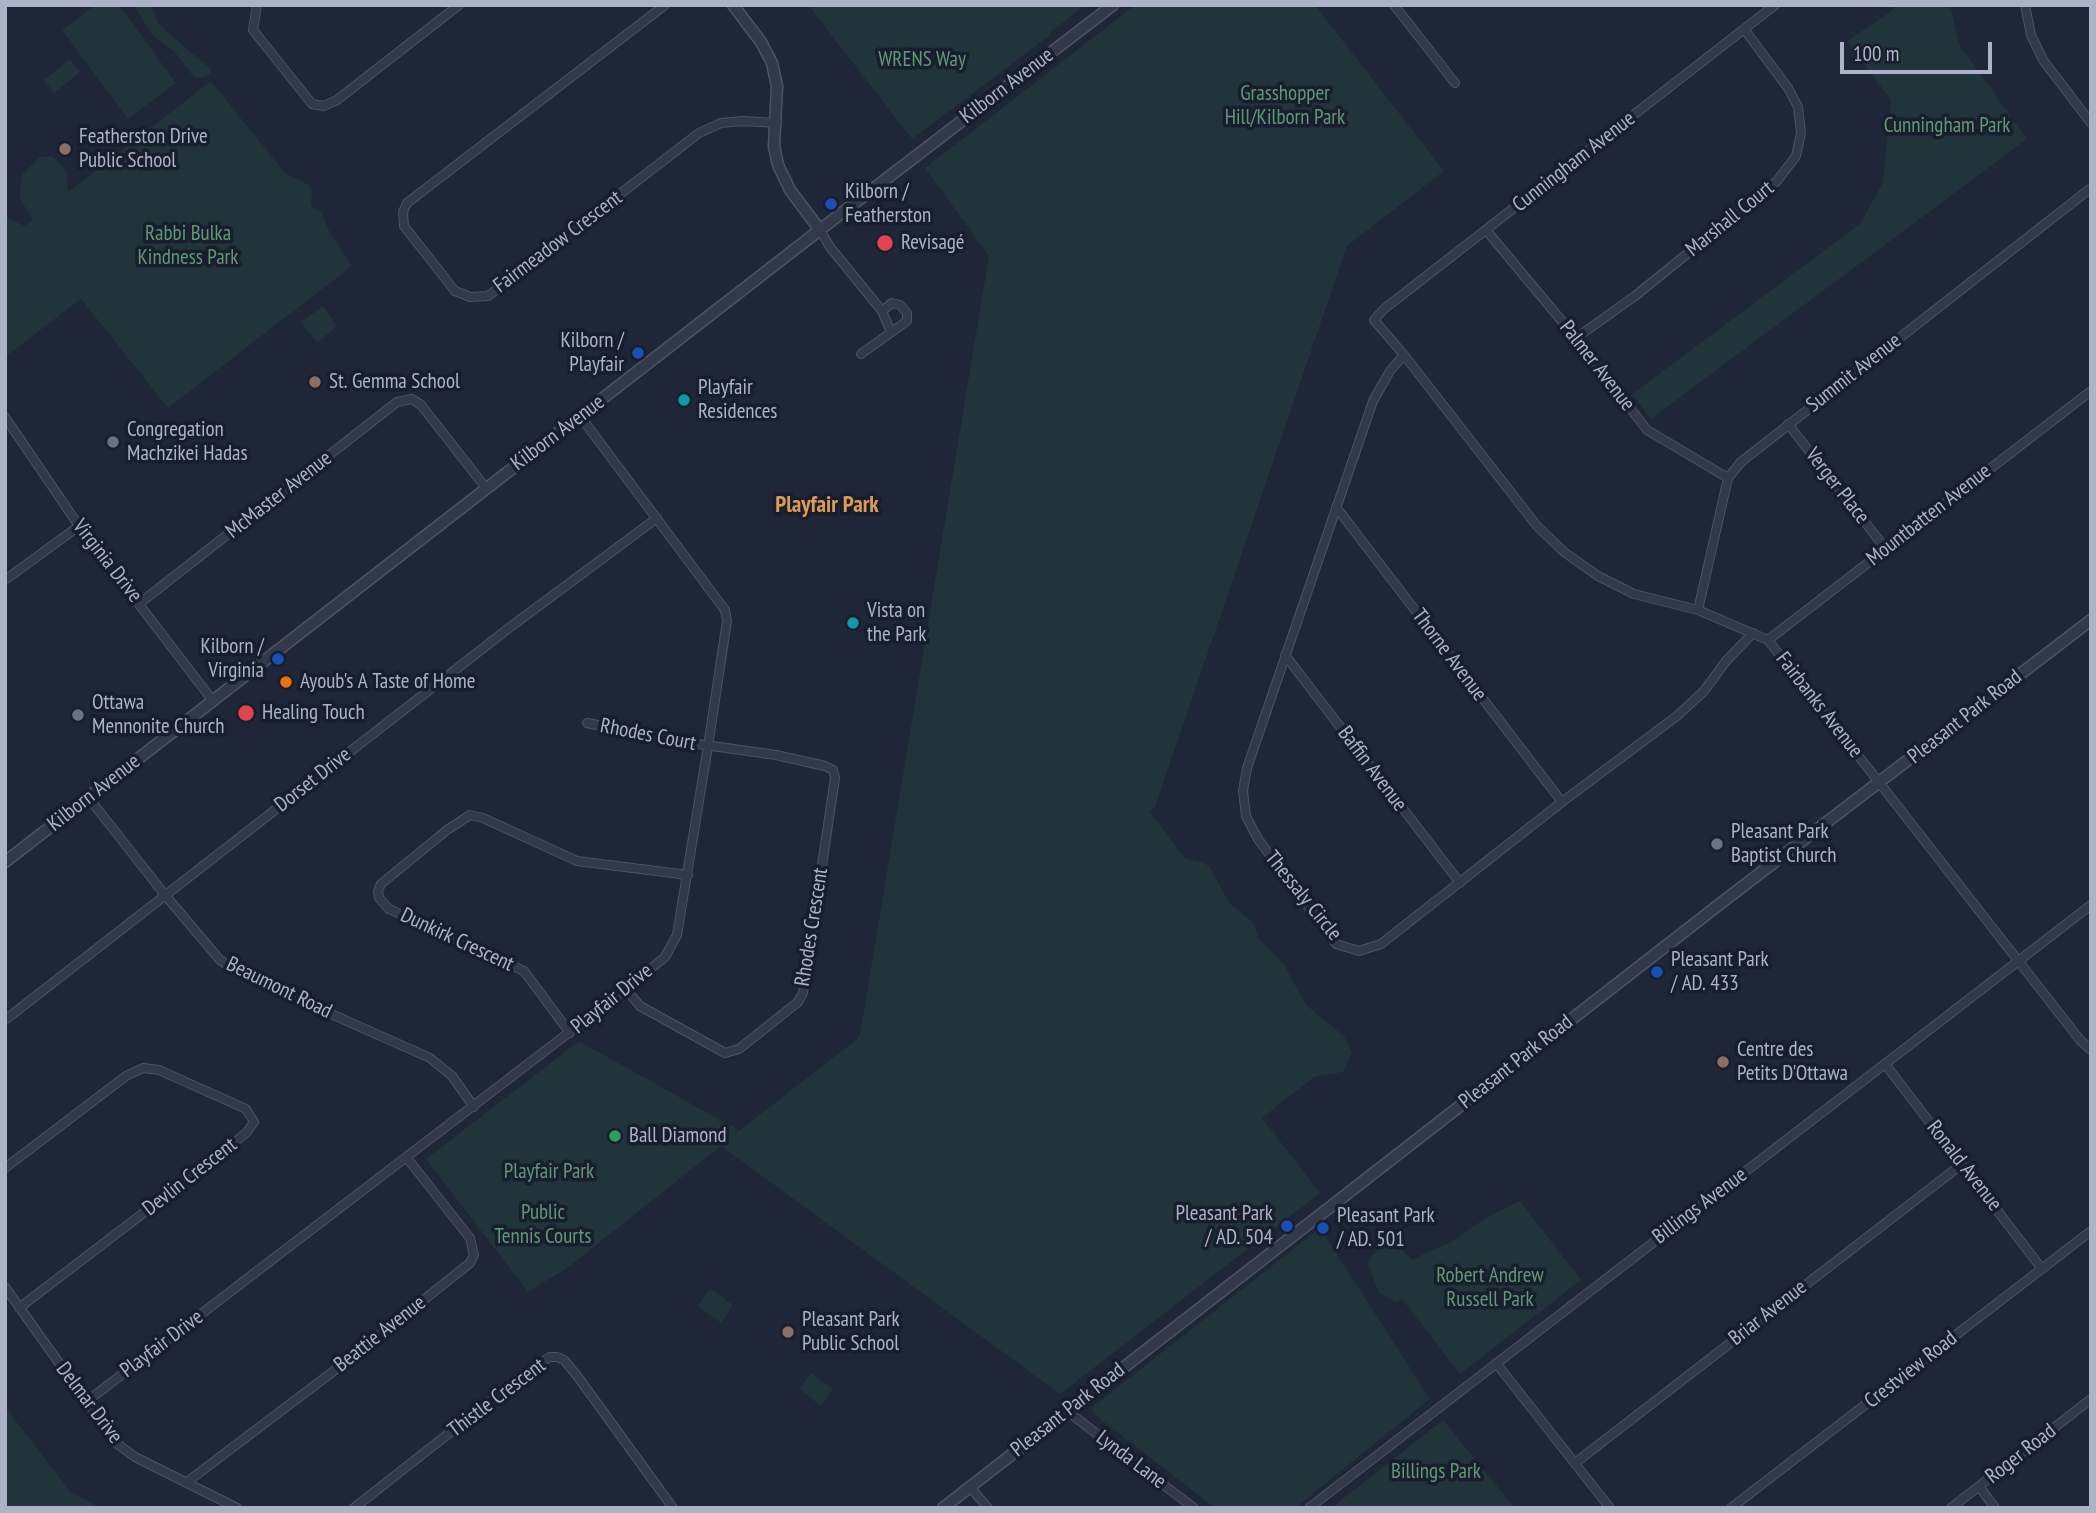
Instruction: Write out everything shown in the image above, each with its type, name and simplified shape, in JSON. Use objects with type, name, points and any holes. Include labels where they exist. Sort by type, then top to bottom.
[{"type":"street","points":[[257,5],[253,30],[312,104],[324,106],[337,100],[459,5]]},
{"type":"street","name":"Fairmeadow Crescent","points":[[665,5],[407,203],[403,212],[404,226],[455,290],[470,297],[488,296],[699,133],[721,123],[777,123]]},
{"type":"street","points":[[733,5],[761,42],[772,63],[777,86],[774,146],[778,165],[790,190],[830,247],[882,311],[891,332]]},
{"type":"street","name":"Kilborn Avenue","points":[[5,862],[1113,5]]},
{"type":"street","points":[[1394,5],[1454,83]]},
{"type":"street","name":"Cunningham Avenue","points":[[1374,320],[1384,309],[1775,5]]},
{"type":"street","points":[[2025,5],[2031,35],[2043,60],[2091,123]]},
{"type":"street","name":"Marshall Court","points":[[1576,338],[1635,296],[1777,181],[1796,156],[1801,132],[1798,107],[1788,88],[1744,29]]},
{"type":"street","name":"Summit Avenue","points":[[1728,478],[1741,462],[1788,424],[2091,188]]},
{"type":"street","name":"Palmer Avenue","points":[[1486,230],[1576,338],[1647,430],[1728,478]]},
{"type":"street","points":[[861,354],[907,321],[904,307],[896,303],[882,311]]},
{"type":"street","name":"Fairbanks Avenue","points":[[1374,320],[1537,526],[1564,552],[1598,576],[1634,594],[1698,610],[1768,640],[2080,1040],[2091,1050]]},
{"type":"street","name":"Thessaly Circle","points":[[1404,355],[1390,371],[1373,401],[1247,768],[1243,791],[1246,816],[1258,839],[1336,944],[1359,951],[1381,944],[1677,716],[1704,691],[1726,661],[1753,634]]},
{"type":"street","name":"Mountbatten Avenue","points":[[1768,640],[2091,390]]},
{"type":"street","name":"McMaster Avenue","points":[[140,603],[397,402],[412,399],[421,405],[486,488]]},
{"type":"street","name":"Playfair Drive","points":[[86,1402],[626,989],[665,957],[677,935],[727,621],[725,610],[580,416]]},
{"type":"street","name":"Virginia Drive","points":[[5,417],[79,526],[213,701]]},
{"type":"street","name":"Verger Place","points":[[1788,424],[1886,549]]},
{"type":"street","points":[[1698,610],[1728,478]]},
{"type":"street","name":"Thorne Avenue","points":[[1336,507],[1562,803]]},
{"type":"street","name":"Dorset Drive","points":[[5,1020],[509,628],[657,517]]},
{"type":"street","points":[[5,580],[79,526]]},
{"type":"street","name":"Pleasant Park Road","points":[[943,1508],[2091,620]]},
{"type":"street","name":"Baffin Avenue","points":[[1285,655],[1460,883]]},
{"type":"street","name":"Rhodes Court","points":[[587,723],[708,746]]},
{"type":"street","name":"Rhodes Crescent","points":[[626,989],[640,1006],[725,1053],[739,1049],[798,1002],[803,993],[835,778],[833,770],[825,765],[776,755],[708,746]]},
{"type":"street","name":"Beaumont Road","points":[[88,797],[164,895],[220,960],[239,973],[430,1058],[452,1076],[474,1107]]},
{"type":"street","name":"Dunkirk Crescent","points":[[570,1033],[524,971],[389,909],[379,898],[381,884],[447,830],[470,815],[483,818],[577,862],[688,875]]},
{"type":"street","name":"Billings Avenue","points":[[1309,1508],[2091,905]]},
{"type":"street","name":"Ronald Avenue","points":[[1885,1064],[2042,1269]]},
{"type":"street","name":"Devlin Crescent","points":[[5,1168],[126,1076],[143,1068],[159,1070],[246,1109],[254,1122],[247,1132],[222,1153],[19,1308]]},
{"type":"street","name":"Beattie Avenue","points":[[187,1482],[343,1364],[470,1263],[474,1255],[470,1238],[407,1158]]},
{"type":"street","name":"Briar Avenue","points":[[1575,1463],[1962,1164]]},
{"type":"street","name":"Crestview Road","points":[[1731,1508],[2091,1231]]},
{"type":"street","name":"Delmar Drive","points":[[5,1287],[116,1443],[135,1457],[237,1508]]},
{"type":"street","name":"Thistle Crescent","points":[[354,1508],[532,1368],[550,1357],[564,1360],[578,1377],[673,1508]]},
{"type":"street","points":[[1496,1363],[1610,1508]]},
{"type":"street","name":"Roger Road","points":[[1951,1508],[2091,1399]]},
{"type":"street","name":"Lynda Lane","points":[[1067,1411],[1194,1508]]},
{"type":"street","points":[[1979,1486],[1995,1508]]},
{"type":"street","points":[[970,1487],[988,1508]]},
{"type":"green space","points":[[95,5],[119,5],[176,83],[128,119],[62,30]]},
{"type":"green space","points":[[134,5],[151,5],[158,23],[209,67],[211,73],[195,79],[175,52],[152,35]]},
{"type":"green space","name":"WRENS Way","points":[[808,5],[1085,5],[1050,35],[912,139]]},
{"type":"green space","points":[[1135,5],[1315,5],[1444,171],[1347,246],[1155,807],[1150,812],[1186,859],[1202,862],[1210,867],[1230,904],[1253,922],[1259,939],[1283,963],[1306,1005],[1344,1036],[1352,1053],[1343,1072],[1314,1077],[1262,1118],[1320,1193],[1060,1394],[721,1146],[567,1268],[528,1292],[426,1159],[579,1041],[738,1130],[731,1137],[860,1034],[989,256],[925,168]]},
{"type":"green space","name":"Cunningham Park","points":[[1896,5],[1950,5],[1959,44],[2027,139],[1651,419],[1632,394],[1861,223],[1883,182],[1891,100],[1847,41]]},
{"type":"green space","points":[[70,59],[80,72],[54,93],[44,80]]},
{"type":"green space","name":"Rabbi Bulka Kindness Park","points":[[211,81],[285,173],[309,185],[312,191],[311,204],[315,210],[321,211],[330,233],[352,266],[168,408],[81,299],[5,357],[5,216],[24,226],[33,220],[19,197],[22,175],[40,157],[52,156],[67,174],[68,192]]},
{"type":"green space","points":[[323,306],[337,326],[317,343],[301,322]]},
{"type":"green space","name":"Robert Andrew Russell Park","points":[[1520,1201],[1581,1280],[1460,1374],[1402,1299],[1396,1302],[1379,1293],[1367,1262],[1386,1240],[1395,1243],[1413,1260],[1450,1243],[1484,1219]]},
{"type":"green space","points":[[1320,1228],[1430,1399],[1295,1508],[1215,1508],[1095,1415],[1091,1408]]},
{"type":"green space","points":[[710,1288],[733,1305],[721,1323],[698,1306]]},
{"type":"green space","points":[[811,1373],[833,1389],[821,1406],[799,1389]]},
{"type":"green space","points":[[5,1407],[70,1491],[100,1508],[5,1508]]},
{"type":"green space","name":"Billings Park","points":[[1443,1420],[1515,1508],[1331,1508]]},
{"type":"place","name":"Featherston Drive Public School","points":[[65,149]]},
{"type":"place","name":"Kilborn / Featherston","points":[[831,204]]},
{"type":"place","name":"Revisagé","points":[[885,243]]},
{"type":"place","name":"Kilborn / Playfair","points":[[638,353]]},
{"type":"place","name":"St. Gemma School","points":[[315,382]]},
{"type":"place","name":"Playfair Residences","points":[[684,400]]},
{"type":"place","name":"Congregation Machzikei Hadas","points":[[113,442]]},
{"type":"place","name":"Vista on the Park","points":[[853,623]]},
{"type":"place","name":"Kilborn / Virginia","points":[[278,659]]},
{"type":"place","name":"Ayoub's A Taste of Home","points":[[286,682]]},
{"type":"place","name":"Healing Touch","points":[[246,713]]},
{"type":"place","name":"Ottawa Mennonite Church","points":[[78,715]]},
{"type":"place","name":"Pleasant Park Baptist Church","points":[[1717,844]]},
{"type":"place","name":"Pleasant Park / AD. 433","points":[[1657,972]]},
{"type":"place","name":"Centre des Petits D'Ottawa","points":[[1723,1062]]},
{"type":"place","name":"Ball Diamond","points":[[615,1136]]},
{"type":"place","name":"Pleasant Park / AD. 504","points":[[1287,1226]]},
{"type":"place","name":"Pleasant Park / AD. 501","points":[[1323,1228]]},
{"type":"place","name":"Pleasant Park Public School","points":[[788,1332]]},
{"type":"district","name":"Playfair Park","points":[[827,505]]},
{"type":"park label","name":"Grasshopper Hill/Kilborn Park","points":[[1285,106]]},
{"type":"park label","name":"Public Tennis Courts","points":[[543,1225]]}]
